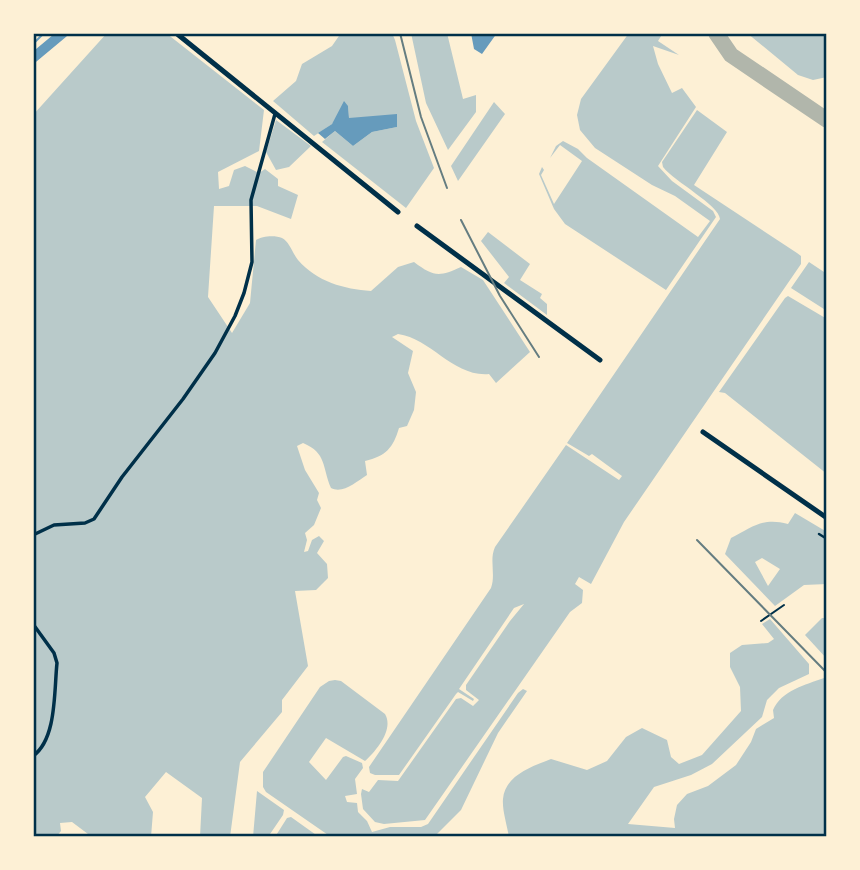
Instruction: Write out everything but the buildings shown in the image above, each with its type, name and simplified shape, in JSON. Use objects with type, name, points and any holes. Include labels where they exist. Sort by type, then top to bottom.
[{"type":"main road","points":[[176,33],[398,212]]},
{"type":"main road","points":[[417,226],[600,360]]},
{"type":"main road","points":[[703,432],[827,518]]},
{"type":"street","points":[[33,535],[54,525],[85,523],[94,519],[122,477],[215,353],[235,316],[247,283],[252,262],[251,200],[276,112]]},
{"type":"street","points":[[819,534],[827,539]]},
{"type":"street","points":[[33,624],[54,653],[57,663],[49,734],[40,751],[33,756]]},
{"type":"lane","points":[[761,621],[784,605]]},
{"type":"shaded area","points":[[107,33],[166,33],[264,110],[259,151],[218,172],[219,189],[229,186],[234,170],[245,166],[259,173],[265,169],[278,179],[278,186],[298,195],[291,219],[257,206],[214,206],[208,297],[232,333],[250,303],[256,240],[276,236],[289,245],[305,268],[322,279],[351,288],[371,291],[398,267],[414,262],[437,274],[461,267],[483,280],[530,352],[496,383],[489,374],[464,370],[410,337],[398,334],[392,337],[413,351],[408,373],[416,392],[414,410],[407,426],[399,428],[388,450],[365,461],[367,475],[345,488],[331,488],[323,461],[316,451],[303,443],[297,446],[305,470],[319,493],[317,500],[321,508],[314,525],[305,533],[307,540],[304,552],[308,551],[312,540],[319,536],[324,541],[317,553],[327,564],[328,578],[316,590],[295,591],[308,666],[282,700],[282,712],[240,762],[230,837],[200,837],[202,798],[166,772],[145,797],[153,812],[151,837],[92,837],[72,822],[60,823],[61,831],[56,837],[33,837],[33,115]]},
{"type":"shaded area","points":[[341,33],[392,33],[395,40],[416,121],[434,168],[406,208],[322,142],[335,131],[353,146],[372,132],[397,127],[349,119],[348,106],[332,124],[314,136],[273,101],[296,81],[302,64],[332,46]]},
{"type":"shaded area","points":[[411,33],[447,33],[463,99],[476,95],[476,112],[448,150],[426,103]]},
{"type":"shaded area","points":[[629,33],[663,33],[658,41],[679,55],[653,46],[658,64],[672,93],[682,88],[696,107],[658,166],[672,181],[713,211],[716,217],[666,290],[565,224],[554,209],[539,174],[542,167],[544,170],[541,175],[554,204],[582,161],[560,145],[550,158],[556,146],[563,141],[578,149],[698,237],[710,221],[675,196],[652,185],[595,148],[580,130],[577,115],[581,99]]},
{"type":"shaded area","points":[[747,33],[827,33],[827,77],[813,80],[798,75]]},
{"type":"shaded area","points":[[494,102],[505,114],[458,181],[451,166]]},
{"type":"shaded area","points":[[697,110],[727,132],[694,185],[797,253],[801,256],[801,264],[624,522],[591,584],[579,577],[575,584],[583,590],[582,603],[570,612],[425,820],[384,824],[375,822],[363,809],[362,789],[369,792],[378,780],[398,781],[456,699],[461,698],[473,706],[479,700],[466,690],[466,685],[524,604],[514,608],[459,689],[474,699],[473,701],[458,692],[456,694],[399,775],[370,773],[369,767],[491,588],[495,547],[566,445],[619,480],[622,476],[592,454],[589,456],[567,443],[720,219],[718,213],[705,200],[663,167],[662,162]]},
{"type":"shaded area","points":[[276,120],[311,146],[289,167],[276,170],[266,152]]},
{"type":"shaded area","points":[[488,232],[530,264],[520,280],[542,294],[540,298],[547,304],[547,315],[504,283],[509,277],[481,241]]},
{"type":"shaded area","points":[[809,262],[827,274],[827,311],[791,288]]},
{"type":"shaded area","points":[[788,296],[827,319],[827,474],[725,393],[719,392]]},
{"type":"shaded area","points":[[795,513],[827,532],[827,584],[804,585],[775,606],[725,554],[731,538],[752,527],[765,522],[788,524]],"holes":[[[762,558],[780,569],[768,586],[755,562]]]},
{"type":"shaded area","points":[[822,618],[827,618],[827,659],[805,635]]},
{"type":"shaded area","points":[[770,619],[809,664],[809,674],[779,688],[767,700],[762,717],[712,764],[691,775],[654,787],[628,824],[675,828],[677,805],[687,794],[708,786],[736,765],[756,729],[774,718],[773,710],[777,703],[795,689],[824,678],[827,680],[827,837],[509,837],[503,808],[505,791],[514,778],[536,765],[551,759],[587,770],[607,761],[626,737],[642,728],[667,740],[671,757],[679,764],[702,755],[741,711],[740,687],[730,667],[730,653],[742,645],[768,643],[774,639],[762,624]]},
{"type":"shaded area","points":[[335,680],[341,681],[385,714],[386,733],[365,761],[326,738],[309,762],[326,780],[343,757],[362,763],[363,768],[355,779],[357,794],[345,796],[347,802],[357,803],[358,812],[367,821],[372,832],[390,827],[421,827],[428,824],[518,693],[523,689],[527,691],[498,733],[461,810],[434,837],[331,837],[266,792],[263,787],[263,772],[320,687]]},
{"type":"shaded area","points":[[257,791],[284,810],[268,837],[253,837]]},
{"type":"shaded area","points":[[291,817],[319,837],[275,837],[287,818]]},
{"type":"water","points":[[471,33],[497,33],[482,54],[474,49]]},
{"type":"water","points":[[344,101],[348,106],[349,118],[397,114],[397,127],[372,132],[353,146],[335,131],[325,139],[318,133],[332,124]]},
{"type":"waterway","points":[[33,44],[44,33]]},
{"type":"waterway","points":[[33,58],[63,33]]},
{"type":"taxiway","points":[[716,33],[731,55],[827,120]]},
{"type":"railway","points":[[400,33],[421,117],[447,188]]},
{"type":"railway","points":[[461,220],[500,296],[539,357]]},
{"type":"railway","points":[[697,540],[827,673]]}]
